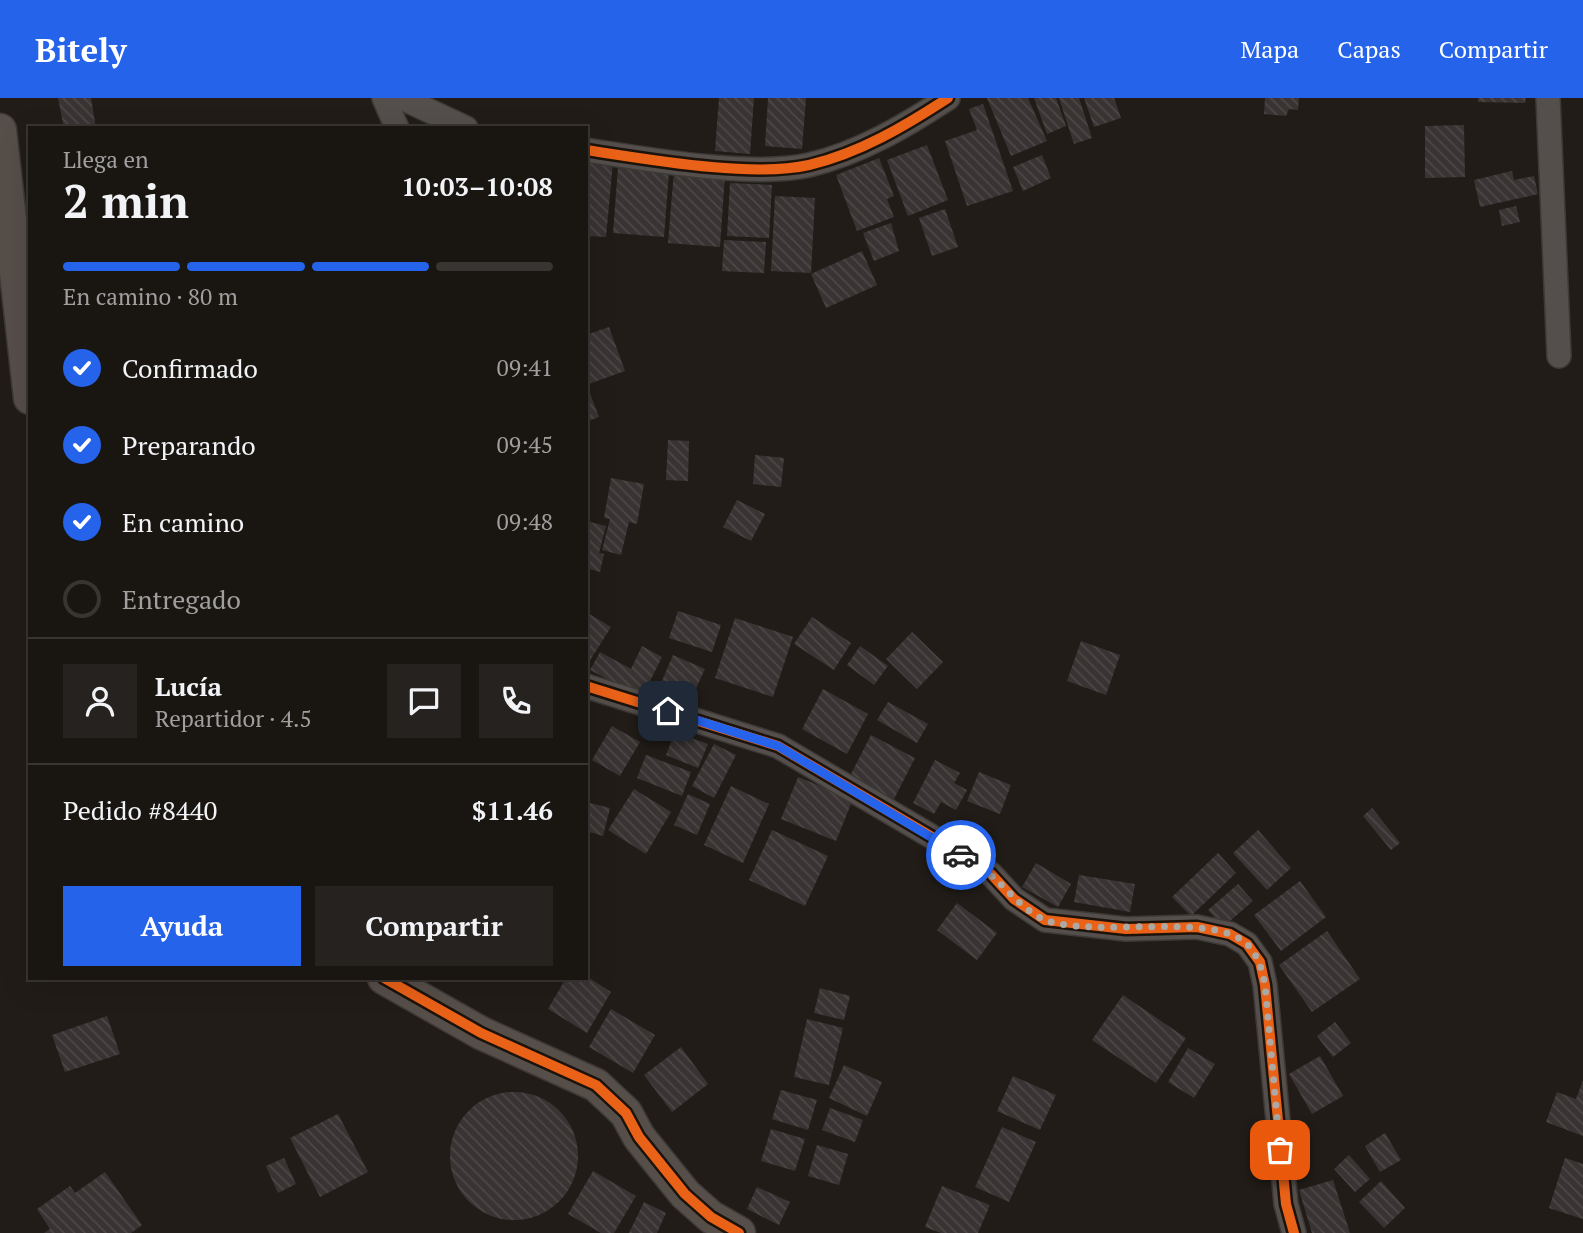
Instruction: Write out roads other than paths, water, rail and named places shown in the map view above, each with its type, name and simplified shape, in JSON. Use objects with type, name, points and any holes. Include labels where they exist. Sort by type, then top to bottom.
[{"type":"street","points":[[384,98],[396,126]]},
{"type":"street","points":[[402,98],[462,126]]},
{"type":"street","points":[[588,150],[643,159],[748,168],[809,165],[892,134],[948,98]]},
{"type":"street","points":[[1548,98],[1559,356]]},
{"type":"street","points":[[0,130],[28,380]]},
{"type":"street","points":[[588,687],[624,700],[684,714],[778,746],[991,874],[1014,899],[1045,920],[1125,929],[1197,927],[1230,933],[1247,944],[1260,962],[1265,985],[1286,1204],[1294,1233]]},
{"type":"street","points":[[388,980],[481,1033],[596,1085],[626,1114],[645,1146],[685,1194],[711,1217],[739,1233]]}]
